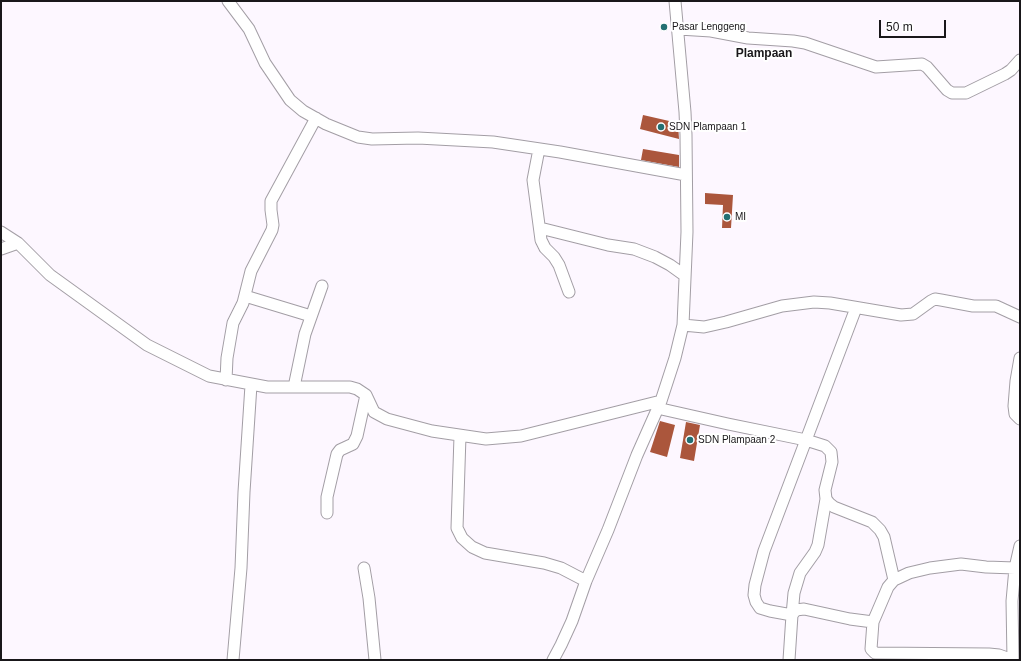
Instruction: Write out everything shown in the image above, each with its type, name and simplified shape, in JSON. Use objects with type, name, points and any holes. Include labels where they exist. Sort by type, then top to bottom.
[{"type":"street","points":[[228,1],[249,29],[265,63],[290,100],[304,111],[326,124],[358,137],[372,139],[418,138],[493,142],[686,175]]},
{"type":"street","points":[[553,660],[562,645],[586,581],[659,404],[675,358],[683,325],[687,232],[685,112],[675,1]]},
{"type":"street","points":[[678,30],[710,31],[748,38],[805,43],[876,67],[922,64],[927,67],[946,90],[952,93],[966,93],[1005,74],[1020,60]]},
{"type":"street","points":[[226,380],[227,358],[233,323],[245,296],[251,271],[272,230],[271,200],[316,118]]},
{"type":"street","points":[[538,149],[533,180],[541,240],[545,248],[554,257],[559,265],[569,292]]},
{"type":"street","points":[[540,228],[601,243],[634,249],[660,260],[684,275]]},
{"type":"street","points":[[1,232],[18,243],[50,275],[147,345],[209,376],[267,387],[350,387],[357,389],[366,395],[374,412],[387,419],[460,436],[486,439],[521,436],[659,404],[728,424],[806,440],[825,446],[831,452],[832,462],[824,490],[826,499],[829,504],[834,507],[872,522],[880,530],[884,538],[894,580]]},
{"type":"street","points":[[1,249],[18,243]]},
{"type":"street","points":[[294,387],[304,334],[322,286]]},
{"type":"street","points":[[245,296],[311,316]]},
{"type":"street","points":[[683,325],[704,327],[798,303],[830,303],[901,315],[909,315],[917,312],[935,299],[973,306],[996,306],[1020,317]]},
{"type":"street","points":[[792,615],[760,608],[754,595],[755,585],[764,551],[856,308]]},
{"type":"street","points":[[1020,358],[1014,406],[1015,414],[1020,419]]},
{"type":"street","points":[[233,660],[241,568],[251,385]]},
{"type":"street","points":[[327,512],[327,497],[337,454],[340,450],[353,444],[357,436],[366,395]]},
{"type":"street","points":[[460,436],[457,528],[462,538],[472,547],[485,553],[544,563],[560,568],[586,581]]},
{"type":"street","points":[[789,660],[794,593],[800,573],[815,552],[818,545],[826,499]]},
{"type":"street","points":[[1017,563],[986,568],[961,564],[950,565],[920,570],[894,580],[888,587],[873,622],[871,648],[875,653],[989,654],[999,655],[1013,660],[1012,601],[1020,546]]},
{"type":"street","points":[[364,568],[369,598],[375,660]]},
{"type":"street","points":[[792,615],[796,610],[804,609],[850,619],[873,622]]},
{"type":"building","name":"SDN Plampaan 1","points":[[643,115],[678,123],[679,139],[640,129]]},
{"type":"building","name":"SDN Plampaan 1","points":[[643,149],[679,155],[679,167],[641,160]]},
{"type":"building","name":"MI","points":[[705,193],[733,195],[731,228],[722,228],[723,205],[705,204]]},
{"type":"building","name":"SDN Plampaan 2","points":[[660,421],[675,425],[667,457],[650,452]]},
{"type":"building","name":"SDN Plampaan 2","points":[[686,422],[700,425],[694,461],[680,458]]},
{"type":"place","name":"Pasar Lenggeng","points":[[664,27]]},
{"type":"place","name":"SDN Plampaan 1","points":[[661,127]]},
{"type":"place","name":"MI","points":[[727,217]]},
{"type":"place","name":"SDN Plampaan 2","points":[[690,440]]},
{"type":"district","name":"Plampaan","points":[[764,54]]}]
